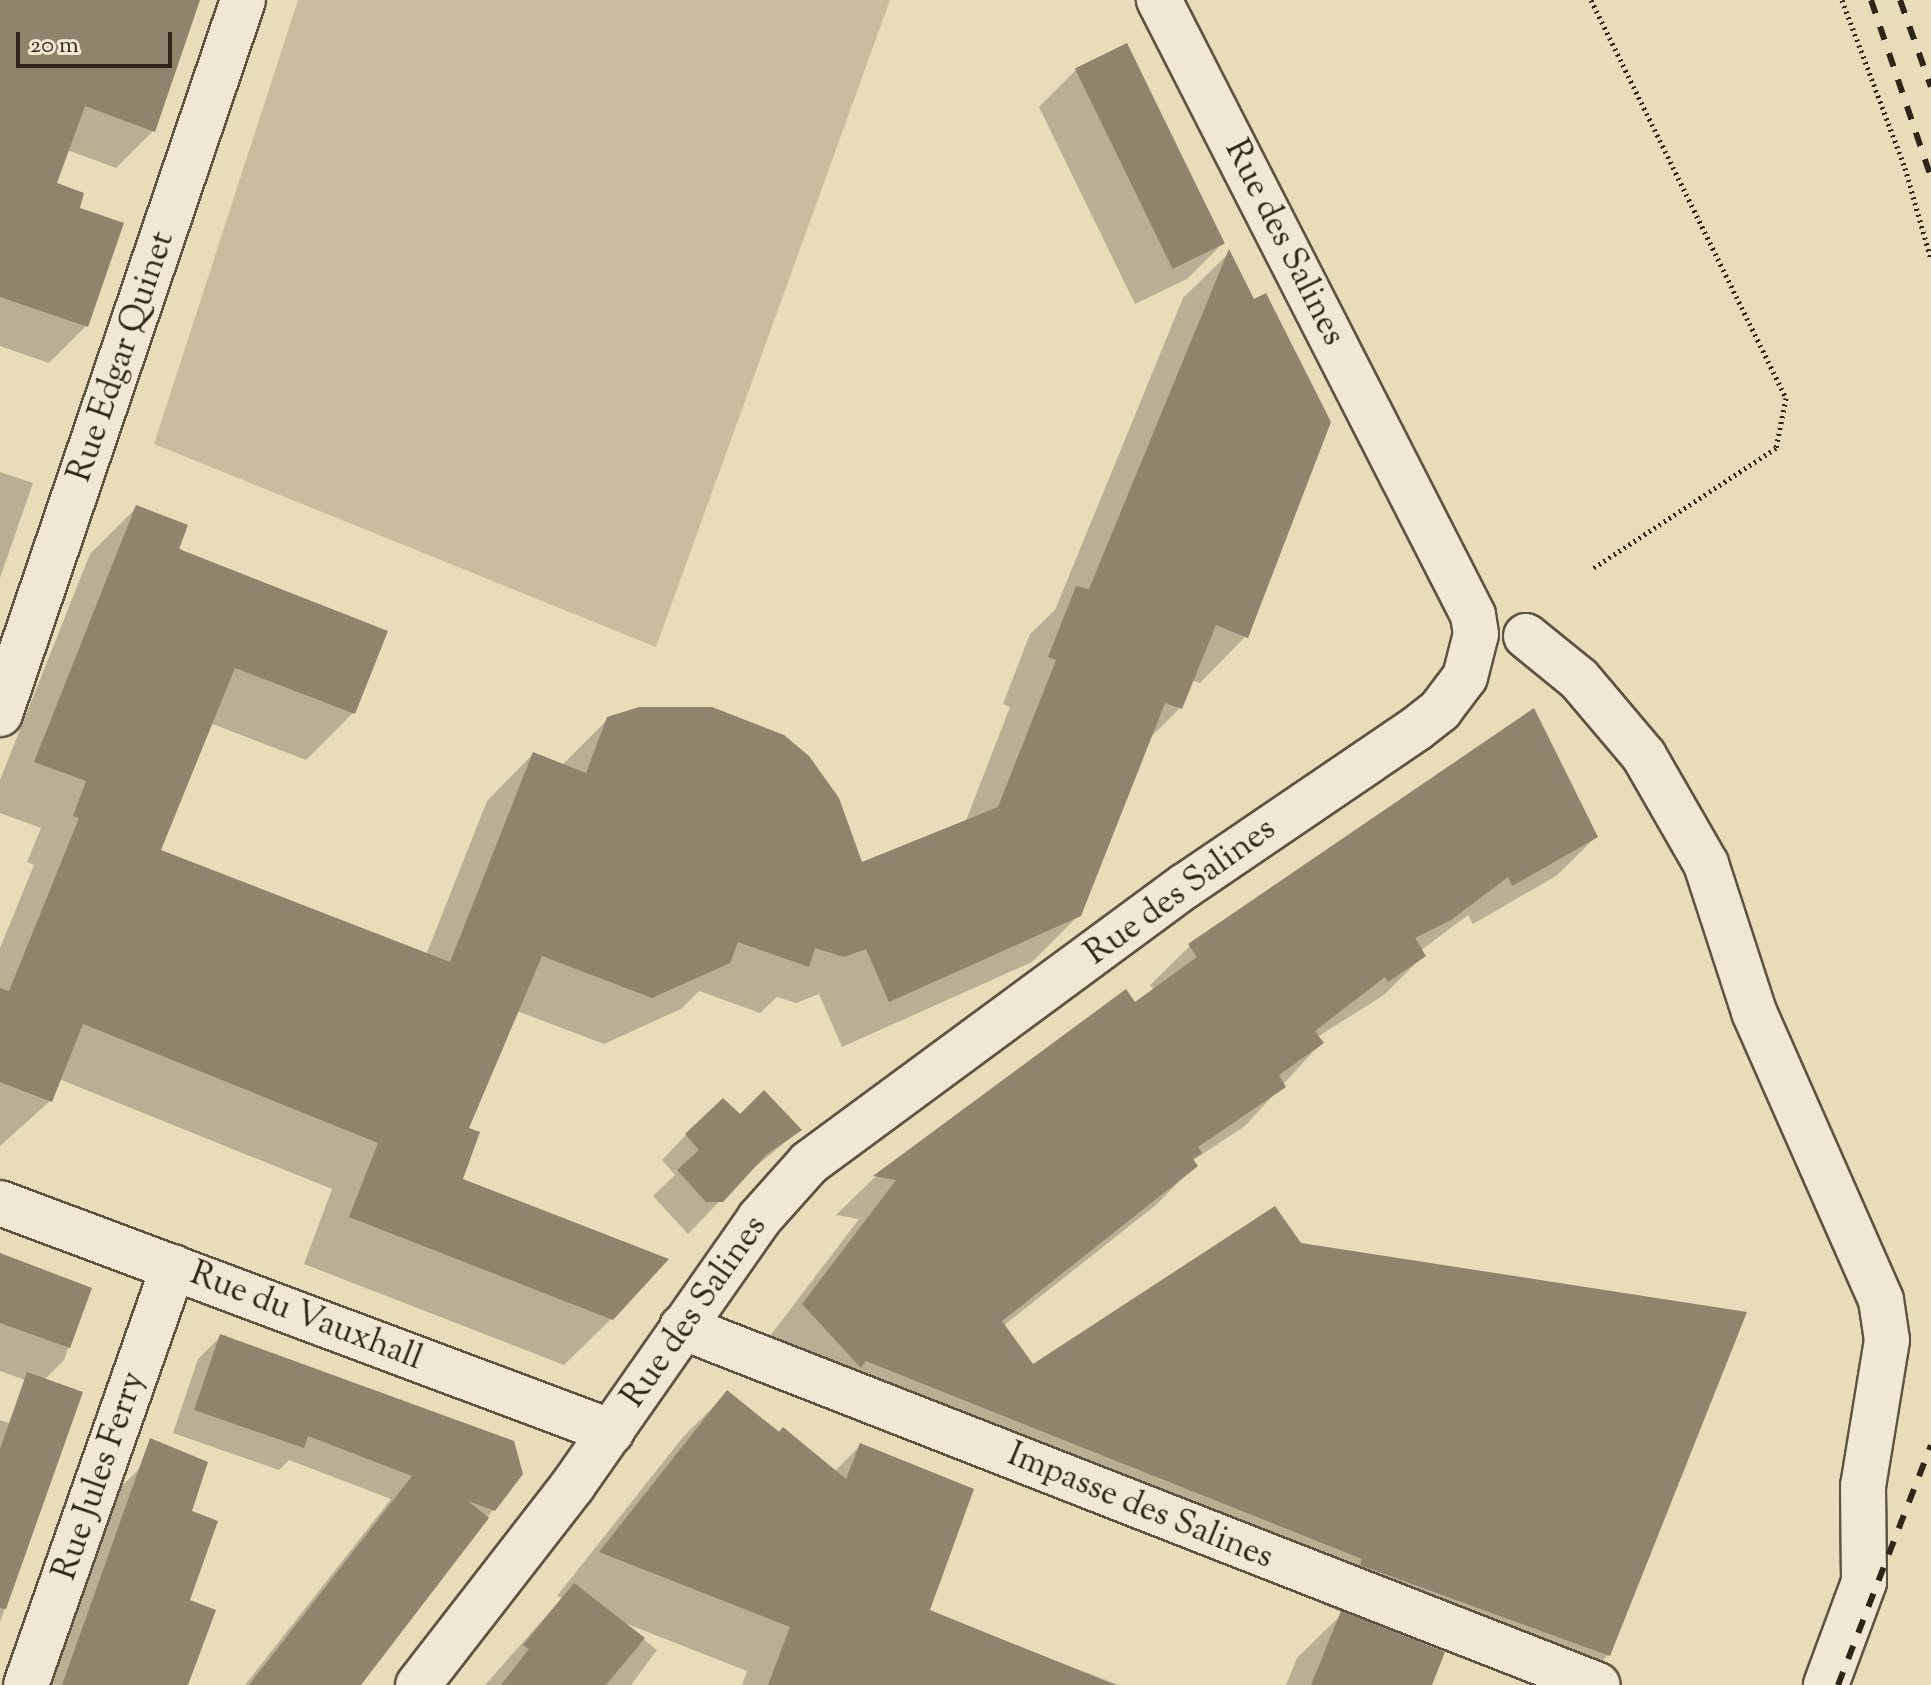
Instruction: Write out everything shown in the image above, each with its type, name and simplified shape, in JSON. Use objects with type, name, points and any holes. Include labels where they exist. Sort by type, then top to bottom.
[{"type":"street","name":"Rue Edgar Quinet","points":[[0,714],[243,0]]},
{"type":"street","name":"Rue des Salines","points":[[418,1685],[612,1432],[759,1219],[809,1163],[1185,886],[1416,729],[1454,695],[1473,655],[1473,615],[1159,0]]},
{"type":"street","points":[[1526,636],[1579,679],[1644,756],[1706,864],[1754,1012],[1881,1300],[1887,1340],[1863,1486],[1864,1582],[1826,1685]]},
{"type":"street","name":"Rue du Vauxhall","points":[[0,1203],[612,1432]]},
{"type":"street","name":"Rue Jules Ferry","points":[[26,1685],[173,1267]]},
{"type":"street","name":"Impasse des Salines","points":[[682,1327],[1598,1685]]},
{"type":"path","points":[[1591,0],[1786,398],[1776,448],[1593,568]]},
{"type":"path","points":[[1842,0],[1905,168],[1931,259]]},
{"type":"shaded area","points":[[298,0],[890,0],[656,647],[154,444]]},
{"type":"building","points":[[0,0],[200,0],[155,132],[85,106],[57,183],[84,193],[80,208],[124,223],[88,327],[0,297]]},
{"type":"building","points":[[1127,43],[1225,243],[1173,269],[1075,68]]},
{"type":"building","points":[[1229,249],[1254,299],[1266,293],[1331,422],[1248,638],[1216,625],[1182,709],[1165,703],[1081,916],[889,1002],[866,949],[844,957],[815,948],[809,967],[738,942],[730,963],[652,998],[542,956],[469,1128],[480,1132],[463,1179],[669,1259],[613,1320],[349,1217],[378,1143],[83,1024],[52,1102],[0,1082],[0,988],[9,991],[79,818],[73,816],[86,781],[34,762],[136,505],[188,525],[179,549],[388,631],[355,714],[235,668],[161,850],[450,962],[533,752],[586,773],[607,717],[639,707],[712,707],[784,735],[809,756],[839,798],[862,862],[998,807],[1056,660],[1048,657],[1076,586],[1089,589]]},
{"type":"building","points":[[1534,708],[1598,837],[1512,886],[1508,877],[1451,920],[1415,938],[1426,956],[1388,982],[1385,977],[1315,1031],[1324,1043],[1279,1075],[1286,1087],[1198,1147],[1202,1153],[1193,1159],[1198,1166],[1002,1321],[1033,1364],[1275,1206],[1301,1243],[1747,1312],[1610,1656],[1360,1565],[1362,1559],[866,1361],[861,1368],[802,1304],[896,1180],[873,1176],[1126,989],[1135,1002],[1197,957],[1188,944]]},
{"type":"building","points":[[764,1090],[802,1130],[766,1155],[723,1202],[706,1202],[677,1170],[699,1150],[685,1134],[723,1098],[740,1114]]},
{"type":"building","points":[[0,1253],[92,1288],[70,1348],[0,1323]]},
{"type":"building","points":[[220,1334],[514,1441],[523,1474],[495,1511],[468,1501],[489,1518],[361,1685],[249,1685],[412,1476],[308,1436],[304,1448],[194,1410]]},
{"type":"building","points":[[27,1372],[83,1392],[6,1609],[0,1608],[0,1449]]},
{"type":"building","points":[[727,1390],[779,1432],[783,1427],[846,1479],[860,1443],[974,1489],[930,1610],[1115,1685],[768,1685],[790,1627],[599,1552]]},
{"type":"building","points":[[150,1438],[208,1462],[192,1511],[218,1521],[190,1600],[216,1610],[188,1685],[62,1685]]},
{"type":"building","points":[[574,1583],[645,1638],[606,1685],[501,1685],[529,1649],[523,1645]]},
{"type":"building","points":[[1341,1611],[1445,1652],[1432,1685],[1311,1685]]},
{"type":"railway","points":[[1871,0],[1931,177]]},
{"type":"railway","points":[[1900,0],[1931,87]]},
{"type":"railway","points":[[1838,1685],[1931,1445]]}]
